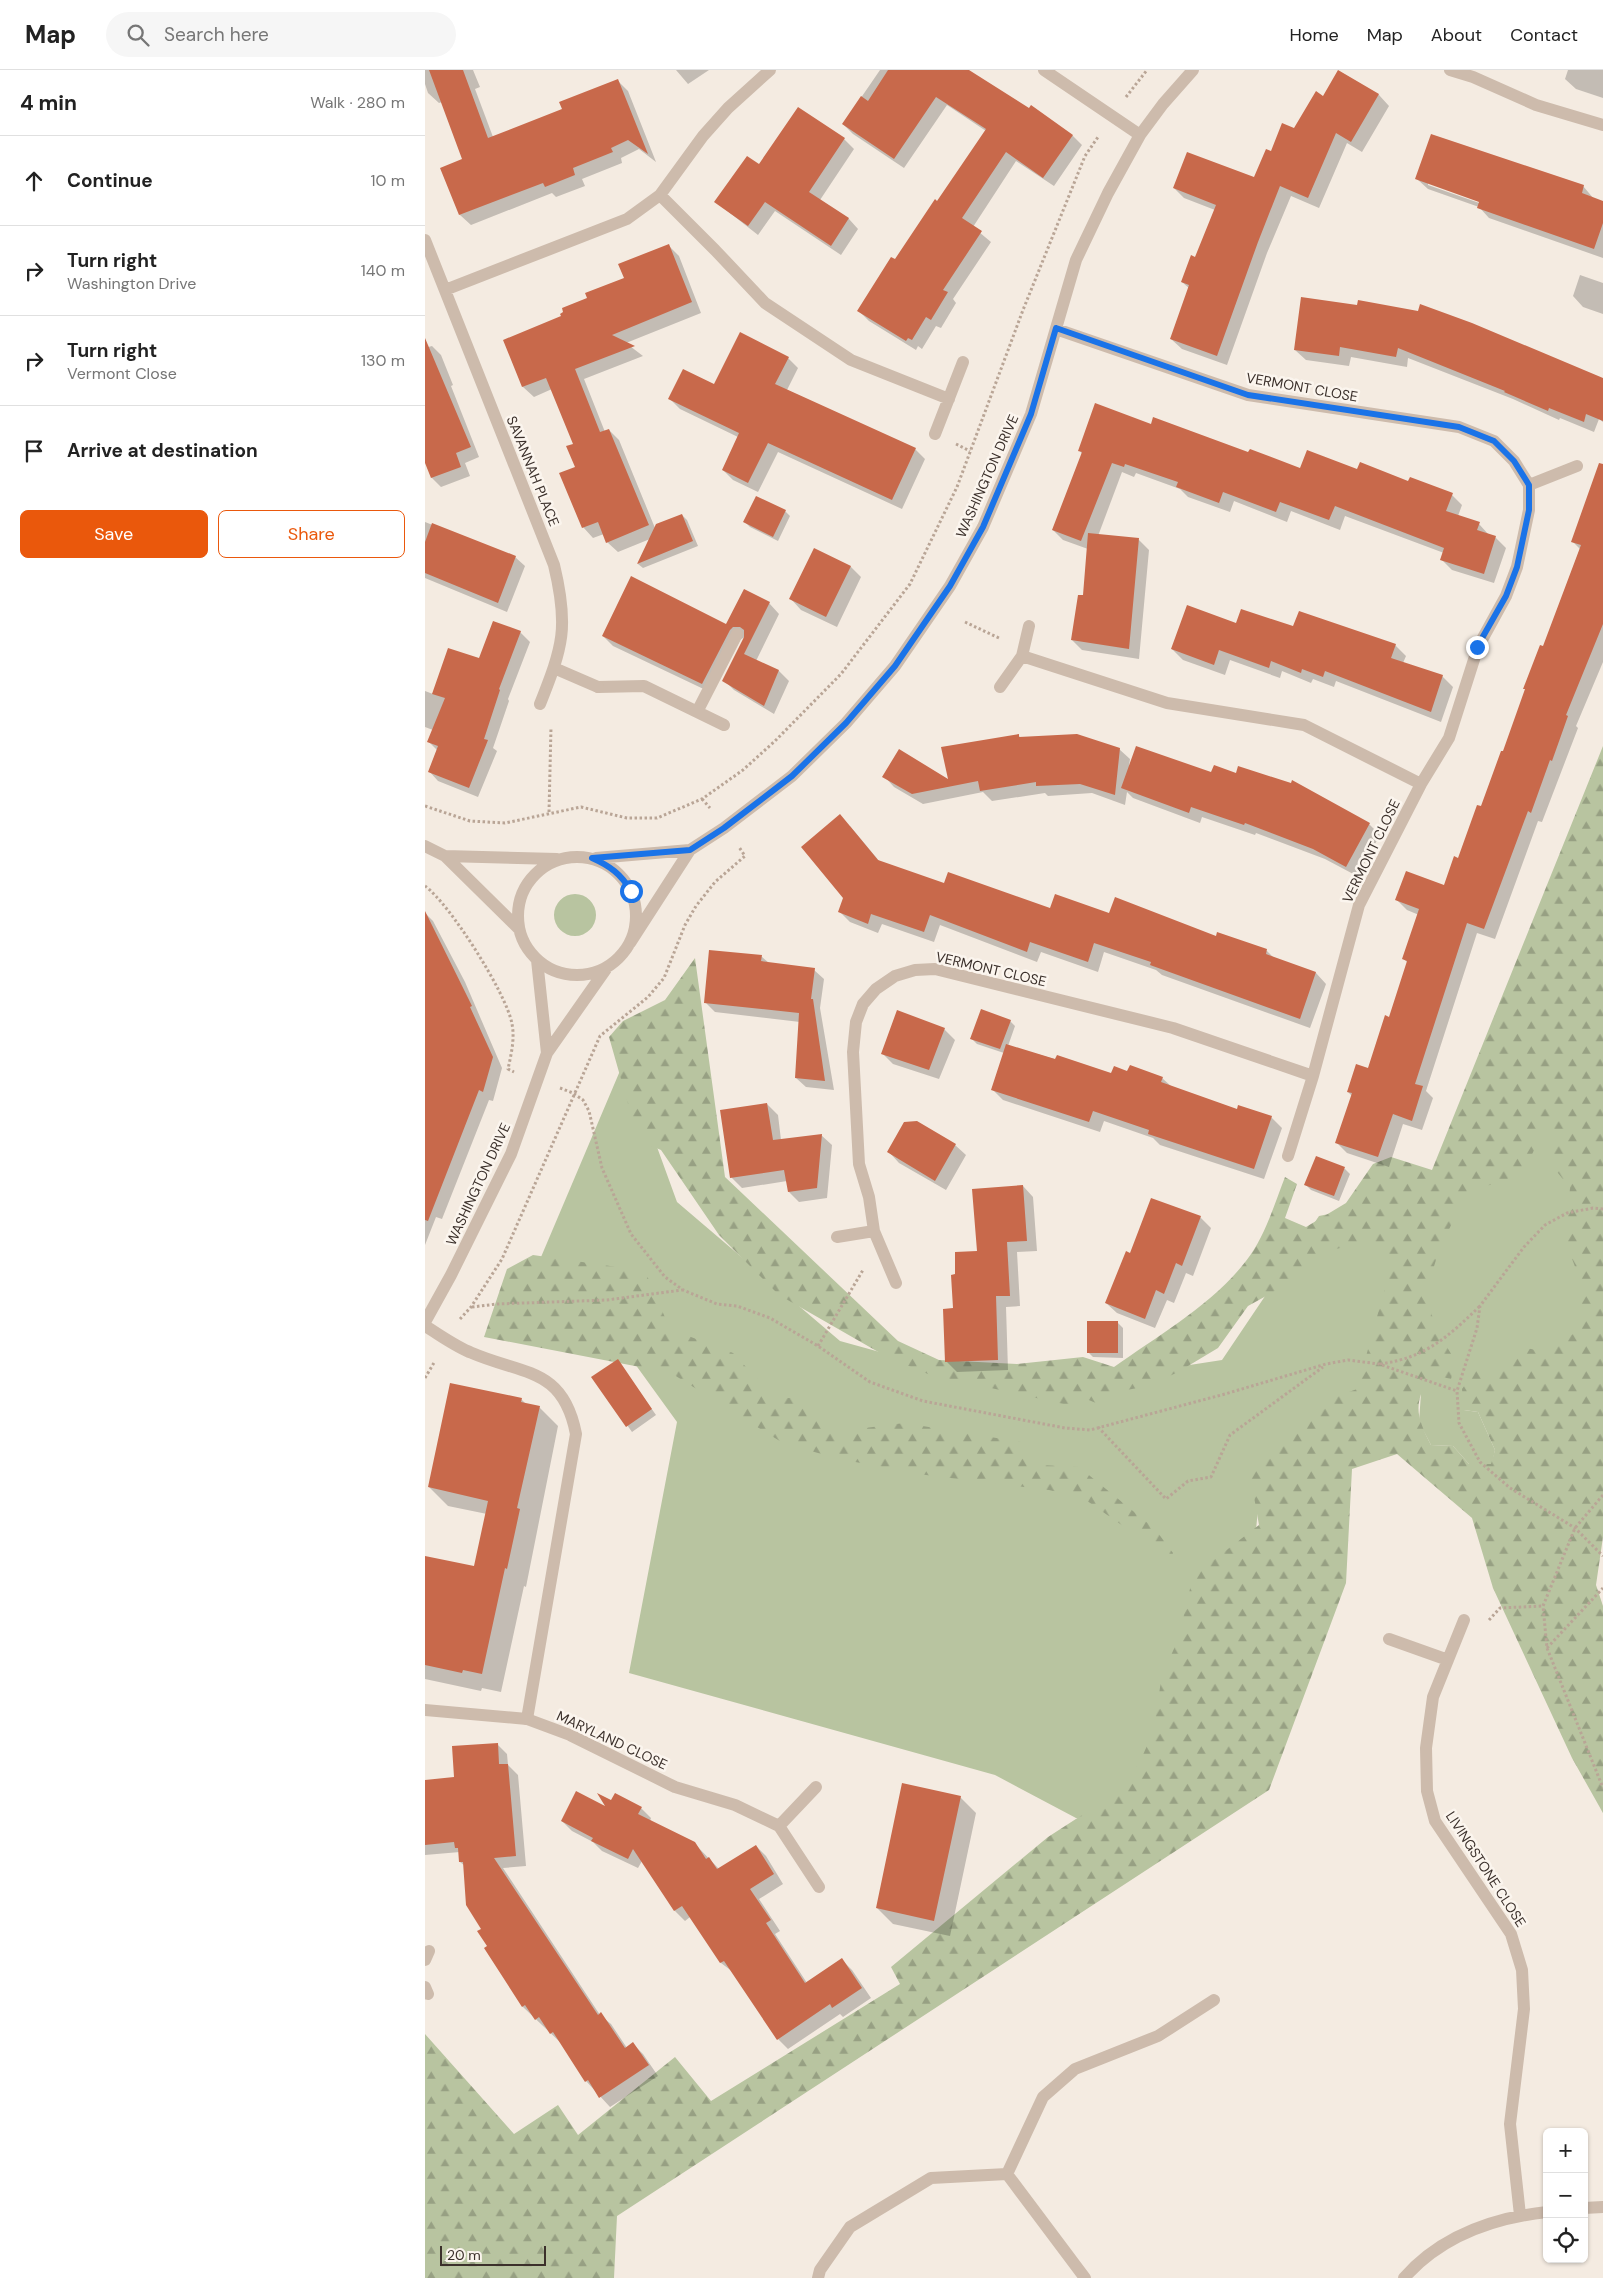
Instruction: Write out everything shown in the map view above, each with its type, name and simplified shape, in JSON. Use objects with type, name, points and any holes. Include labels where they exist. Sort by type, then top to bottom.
[{"type":"street","points":[[445,290],[627,219],[660,195],[703,136],[728,108],[770,70]]},
{"type":"street","points":[[1044,70],[1140,136]]},
{"type":"street","name":"WASHINGTON DRIVE","points":[[630,943],[690,850],[724,828],[792,776],[846,723],[895,666],[950,586],[983,527],[1031,414],[1076,260],[1108,193],[1140,136],[1163,104],[1193,70]]},
{"type":"street","points":[[1450,70],[1536,105],[1603,125]]},
{"type":"street","points":[[660,195],[765,304],[851,360],[949,399]]},
{"type":"street","name":"SAVANNAH PLACE","points":[[425,240],[555,566],[562,598],[564,629],[554,668],[540,704]]},
{"type":"street","name":"VERMONT CLOSE","points":[[1056,328],[1248,395],[1459,427],[1494,441],[1514,461],[1529,485],[1529,510],[1517,567],[1506,596],[1477,647],[1458,716],[1449,738],[1421,784],[1359,905],[1313,1076],[1288,1156]]},
{"type":"street","points":[[935,434],[963,362]]},
{"type":"street","points":[[1529,485],[1577,466]]},
{"type":"street","points":[[1000,687],[1022,656],[1029,626]]},
{"type":"street","points":[[697,712],[737,634]]},
{"type":"street","points":[[1022,656],[1167,703],[1304,725],[1421,784]]},
{"type":"street","points":[[554,668],[598,687],[644,686],[724,725]]},
{"type":"street","points":[[425,846],[445,856],[519,929]]},
{"type":"street","name":"WASHINGTON DRIVE","points":[[592,858],[690,850]]},
{"type":"street","points":[[445,856],[559,859],[575,856],[592,858],[608,865],[622,876],[631,891],[637,908],[636,926],[630,943],[620,958],[606,969],[589,974],[571,975],[553,970],[537,960],[526,946],[519,929],[518,911],[522,893],[537,872],[559,859]]},
{"type":"street","name":"WASHINGTON DRIVE","points":[[537,960],[547,1053]]},
{"type":"street","name":"WASHINGTON DRIVE","points":[[425,1322],[451,1275],[511,1154],[547,1053],[606,969]]},
{"type":"street","name":"VERMONT CLOSE","points":[[896,1282],[879,1244],[869,1197],[859,1164],[853,1052],[856,1022],[863,1004],[876,989],[895,976],[915,970],[935,969],[1173,1028],[1313,1076]]},
{"type":"street","points":[[837,1237],[875,1231]]},
{"type":"street","points":[[425,1326],[471,1353],[541,1376],[554,1386],[573,1417],[575,1434],[527,1719]]},
{"type":"street","name":"LIVINGSTONE CLOSE","points":[[1464,1620],[1433,1697],[1426,1748],[1427,1791],[1435,1821],[1511,1934],[1523,1970],[1523,2009],[1509,2124],[1520,2215]]},
{"type":"street","points":[[1389,1639],[1448,1660]]},
{"type":"street","name":"MARYLAND CLOSE","points":[[425,1710],[527,1719],[569,1735],[675,1786],[735,1805],[779,1826]]},
{"type":"street","points":[[816,1787],[779,1826],[819,1887]]},
{"type":"street","points":[[1007,2174],[1043,2097],[1075,2069],[1158,2036],[1214,2000]]},
{"type":"street","points":[[818,2278],[820,2270],[850,2227],[931,2178],[1007,2174]]},
{"type":"street","points":[[1007,2174],[1085,2278]]},
{"type":"street","points":[[1588,2208],[1603,2207]]},
{"type":"street","points":[[1404,2278],[1415,2265],[1457,2235],[1520,2215],[1543,2212]]},
{"type":"path","points":[[1137,82],[1147,70]]},
{"type":"path","points":[[425,806],[470,821],[505,823],[549,812],[581,807],[627,818],[657,818],[703,799],[743,770],[775,741],[841,674],[910,584],[957,486],[1023,310],[1085,156]]},
{"type":"path","points":[[965,622],[1001,639],[1022,656]]},
{"type":"path","points":[[540,704],[551,721],[549,812]]},
{"type":"path","points":[[463,1314],[471,1308],[502,1258],[533,1192],[573,1093],[600,1036],[648,996],[664,978],[685,925],[696,906],[715,882],[745,856]]},
{"type":"path","points":[[425,886],[442,902],[465,936],[489,972],[510,1013],[513,1038],[508,1069]]},
{"type":"path","points":[[573,1093],[583,1100],[589,1111],[602,1168],[631,1234],[665,1277],[683,1290],[717,1304],[737,1306],[770,1318],[818,1346],[870,1382],[923,1400],[1065,1428],[1090,1430],[1225,1394],[1326,1364],[1348,1360],[1379,1364],[1457,1391]]},
{"type":"path","points":[[1379,1364],[1398,1361],[1420,1354],[1441,1341],[1479,1306],[1524,1247],[1545,1226],[1567,1213],[1593,1208],[1603,1210]]},
{"type":"path","points":[[818,1346],[879,1244]]},
{"type":"path","points":[[471,1308],[497,1304],[607,1300],[683,1290]]},
{"type":"path","points":[[1479,1306],[1477,1328],[1457,1391],[1459,1423],[1480,1462],[1510,1488],[1575,1528],[1603,1556]]},
{"type":"path","points":[[1099,1427],[1166,1500],[1188,1481],[1211,1477],[1230,1435],[1326,1364]]},
{"type":"path","points":[[425,1378],[432,1365]]},
{"type":"path","points":[[1603,1495],[1575,1528],[1543,1606],[1547,1648],[1603,1788]]},
{"type":"path","points":[[1547,1648],[1603,1588]]},
{"type":"path","points":[[1464,1620],[1482,1629],[1500,1608],[1543,1606]]},
{"type":"green space","points":[[1603,746],[1603,1537],[1596,1585],[1603,1606],[1603,1813],[1572,1758],[1493,1588],[1472,1518],[1397,1454],[1352,1469],[1346,1583],[1269,1790],[617,2216],[614,2278],[425,2278],[425,2034],[514,2134],[558,2105],[578,2135],[675,2057],[711,2101],[900,1984],[891,1967],[1048,1837],[1110,1797],[1139,1764],[1153,1732],[1162,1675],[1178,1640],[1193,1576],[1259,1525],[1250,1474],[1324,1401],[1357,1389],[1393,1259],[1363,1242],[1321,1253],[1306,1274],[1248,1306],[1218,1348],[1178,1372],[1149,1386],[1115,1392],[1103,1406],[1084,1398],[1068,1405],[928,1374],[887,1357],[779,1295],[719,1235],[661,1150],[649,1145],[634,1125],[609,1037],[623,1021],[665,1000],[695,958],[725,1177],[898,1341],[939,1360],[1017,1364],[1083,1357],[1114,1367],[1184,1318],[1217,1292],[1232,1277],[1259,1242],[1285,1177],[1297,1184],[1285,1218],[1306,1227],[1346,1203],[1373,1164],[1391,1157],[1432,1170]],"holes":[[[1546,1124],[1560,1134],[1550,1163],[1570,1188],[1565,1240],[1580,1280],[1582,1328],[1546,1352],[1526,1348],[1499,1367],[1475,1371],[1462,1389],[1464,1410],[1478,1412],[1495,1450],[1491,1464],[1469,1464],[1453,1446],[1431,1445],[1419,1417],[1421,1394],[1430,1374],[1451,1379],[1456,1361],[1436,1326],[1430,1307],[1429,1287],[1431,1275],[1467,1191],[1505,1181],[1529,1161]]]},
{"type":"green space","points":[[579,894],[587,897],[593,903],[596,915],[593,927],[587,933],[571,936],[563,933],[557,927],[554,911],[557,903],[563,897]]},
{"type":"green space","points":[[625,1059],[677,1202],[840,1341],[1021,1391],[1222,1360],[1319,1216],[1431,1193],[1547,1104],[1578,1132],[1603,1337],[1464,1410],[1478,1412],[1495,1450],[1492,1464],[1469,1464],[1453,1446],[1431,1445],[1419,1422],[1421,1393],[1261,1476],[1246,1639],[1203,1817],[1076,1818],[995,1775],[629,1673],[677,1422],[609,1328],[516,1316]]},
{"type":"green space","points":[[533,1255],[645,1271],[670,1329],[733,1353],[776,1399],[802,1397],[834,1432],[904,1423],[1021,1442],[1040,1465],[1079,1467],[1155,1529],[1173,1553],[1169,1566],[1133,1533],[1083,1498],[1049,1490],[926,1475],[839,1459],[783,1443],[671,1373],[484,1337],[507,1269]]},
{"type":"building","points":[[429,70],[463,70],[488,138],[562,109],[559,102],[618,79],[648,154],[628,140],[611,148],[613,152],[573,168],[575,175],[545,187],[543,183],[459,215],[440,168],[462,159]]},
{"type":"building","points":[[888,70],[969,70],[1029,108],[1031,105],[1073,135],[1043,178],[1006,152],[962,218],[982,231],[943,290],[948,292],[931,320],[926,317],[912,340],[908,338],[906,341],[857,311],[891,257],[895,259],[935,199],[937,201],[986,129],[936,97],[894,159],[842,124],[861,96],[868,101]]},
{"type":"building","points":[[1338,70],[1379,94],[1351,142],[1336,133],[1308,198],[1280,186],[1217,356],[1170,339],[1189,285],[1181,282],[1191,255],[1195,257],[1216,205],[1173,188],[1187,152],[1254,177],[1266,149],[1271,151],[1282,123],[1294,128],[1316,91],[1323,96]]},
{"type":"building","points":[[798,107],[845,138],[809,192],[849,218],[831,246],[765,202],[748,226],[714,202],[747,156],[759,164]]},
{"type":"building","points":[[1431,134],[1584,185],[1582,193],[1603,201],[1603,223],[1594,249],[1477,208],[1479,202],[1415,179]]},
{"type":"building","points":[[669,244],[692,302],[612,335],[635,346],[575,369],[600,432],[609,429],[649,525],[606,543],[598,522],[582,528],[559,473],[575,467],[566,446],[573,444],[546,378],[522,387],[503,340],[561,316],[562,308],[587,298],[585,293],[624,278],[618,264]]},
{"type":"building","points":[[1301,297],[1357,305],[1358,300],[1418,311],[1420,304],[1472,323],[1603,378],[1603,421],[1586,414],[1584,422],[1549,408],[1548,411],[1505,391],[1398,348],[1396,357],[1340,347],[1339,356],[1294,350]]},
{"type":"building","points":[[740,332],[789,357],[775,384],[916,448],[892,500],[768,443],[748,483],[722,470],[739,433],[668,399],[683,369],[714,384]]},
{"type":"building","points":[[425,338],[471,447],[456,453],[461,467],[431,478],[425,463]]},
{"type":"building","points":[[1095,403],[1151,424],[1153,417],[1248,452],[1250,449],[1300,468],[1307,450],[1357,469],[1360,462],[1408,481],[1410,477],[1453,493],[1446,511],[1480,522],[1477,530],[1496,536],[1484,574],[1440,560],[1444,548],[1335,506],[1329,520],[1280,502],[1276,512],[1223,492],[1219,503],[1176,487],[1178,482],[1125,464],[1124,467],[1112,463],[1081,541],[1052,530],[1082,452],[1078,451]]},
{"type":"building","points":[[1599,463],[1603,464],[1603,624],[1566,715],[1568,716],[1552,761],[1550,760],[1531,813],[1528,811],[1484,929],[1467,923],[1415,1084],[1423,1086],[1412,1121],[1393,1114],[1378,1157],[1335,1143],[1352,1093],[1347,1092],[1356,1064],[1368,1068],[1385,1015],[1389,1017],[1407,961],[1402,959],[1419,909],[1395,900],[1406,871],[1444,885],[1454,856],[1458,858],[1477,805],[1481,806],[1501,751],[1503,751],[1525,689],[1523,689],[1540,645],[1543,646],[1581,545],[1571,542]]},
{"type":"building","points":[[756,496],[786,510],[773,537],[743,522]]},
{"type":"building","points":[[682,514],[693,541],[637,564],[656,524]]},
{"type":"building","points":[[432,523],[516,556],[498,603],[425,573],[425,542]]},
{"type":"building","points":[[1088,533],[1139,538],[1129,649],[1071,640],[1078,595],[1083,595]]},
{"type":"building","points":[[814,548],[851,566],[826,617],[789,599]]},
{"type":"building","points":[[631,576],[726,624],[744,589],[770,602],[744,654],[779,670],[764,706],[722,681],[744,637],[744,630],[740,627],[733,627],[730,630],[702,684],[602,636]]},
{"type":"building","points":[[1187,605],[1236,623],[1241,609],[1293,626],[1299,611],[1396,644],[1391,658],[1443,675],[1431,712],[1325,671],[1323,677],[1302,669],[1301,673],[1271,661],[1269,668],[1219,650],[1214,665],[1171,649]]},
{"type":"building","points":[[493,621],[521,631],[499,689],[484,739],[488,740],[469,788],[428,772],[438,746],[427,742],[445,698],[432,694],[448,648],[479,658]]},
{"type":"building","points":[[1019,734],[1019,737],[1077,734],[1120,748],[1115,795],[1080,784],[1036,786],[1036,782],[980,791],[978,781],[912,794],[882,777],[899,749],[948,779],[941,747]]},
{"type":"building","points":[[1136,746],[1211,772],[1214,765],[1236,773],[1238,766],[1291,783],[1292,780],[1370,823],[1346,867],[1313,849],[1245,823],[1244,825],[1191,807],[1189,813],[1121,788]]},
{"type":"building","points":[[840,814],[878,860],[944,883],[948,872],[1050,908],[1055,894],[1109,913],[1115,897],[1216,936],[1217,932],[1267,949],[1266,954],[1316,972],[1300,1019],[1150,965],[1151,962],[1094,943],[1088,962],[1030,942],[1027,952],[930,915],[924,932],[871,914],[868,924],[838,912],[843,898],[801,847]]},
{"type":"building","points":[[425,911],[472,1006],[470,1007],[493,1057],[483,1092],[479,1090],[428,1221],[425,1220]]},
{"type":"building","points":[[709,950],[762,955],[761,961],[815,968],[811,999],[813,999],[825,1081],[795,1078],[799,1013],[704,1003]]},
{"type":"building","points":[[981,1009],[1011,1020],[1000,1049],[970,1039]]},
{"type":"building","points":[[897,1010],[945,1028],[929,1070],[881,1054]]},
{"type":"building","points":[[1006,1044],[1055,1059],[1057,1055],[1111,1073],[1114,1066],[1127,1071],[1130,1065],[1163,1077],[1161,1082],[1237,1109],[1238,1105],[1272,1116],[1254,1169],[1148,1134],[1149,1130],[1093,1111],[1089,1122],[991,1090]]},
{"type":"building","points":[[767,1103],[773,1140],[822,1134],[817,1188],[788,1192],[784,1170],[730,1178],[720,1110]]},
{"type":"building","points":[[917,1121],[956,1144],[935,1181],[887,1152],[904,1122]]},
{"type":"building","points":[[1316,1156],[1345,1167],[1334,1196],[1304,1185]]},
{"type":"building","points":[[1023,1185],[1027,1241],[1007,1242],[1010,1296],[996,1296],[998,1360],[945,1362],[943,1309],[953,1308],[951,1275],[955,1274],[955,1252],[977,1251],[972,1189]]},
{"type":"building","points":[[1151,1198],[1201,1216],[1182,1266],[1176,1263],[1164,1294],[1156,1290],[1145,1319],[1105,1303],[1126,1251],[1130,1253]]},
{"type":"building","points":[[1087,1321],[1118,1321],[1118,1353],[1087,1353]]},
{"type":"building","points":[[618,1359],[652,1409],[626,1427],[591,1377]]},
{"type":"building","points":[[450,1383],[522,1398],[521,1402],[540,1406],[517,1508],[520,1509],[482,1674],[463,1670],[462,1673],[425,1665],[425,1556],[474,1566],[488,1501],[428,1487]]},
{"type":"building","points":[[498,1743],[499,1764],[508,1764],[516,1856],[494,1858],[598,2015],[601,2012],[625,2048],[633,2042],[649,2065],[599,2098],[588,2080],[585,2082],[553,2032],[550,2034],[539,2017],[535,2020],[525,2005],[522,2007],[484,1948],[487,1946],[477,1931],[481,1929],[466,1905],[463,1862],[459,1862],[458,1848],[455,1848],[454,1842],[425,1845],[425,1780],[454,1777],[452,1746]]},
{"type":"building","points":[[902,1783],[961,1796],[934,1921],[876,1908]]},
{"type":"building","points":[[576,1791],[605,1806],[597,1793],[611,1800],[615,1793],[642,1807],[638,1814],[695,1842],[706,1859],[709,1857],[717,1869],[756,1845],[774,1874],[750,1889],[771,1920],[766,1923],[805,1983],[842,1958],[862,1988],[832,2008],[830,2004],[777,2040],[724,1961],[720,1963],[682,1906],[674,1911],[633,1849],[628,1859],[591,1841],[593,1838],[561,1821]]},
{"type":"route","points":[[631,891],[622,876],[608,865],[592,858],[690,850],[724,828],[792,776],[846,723],[895,666],[950,586],[983,527],[1031,414],[1056,328],[1248,395],[1459,427],[1494,441],[1514,461],[1529,485],[1529,510],[1517,567],[1506,596],[1477,647]]}]
